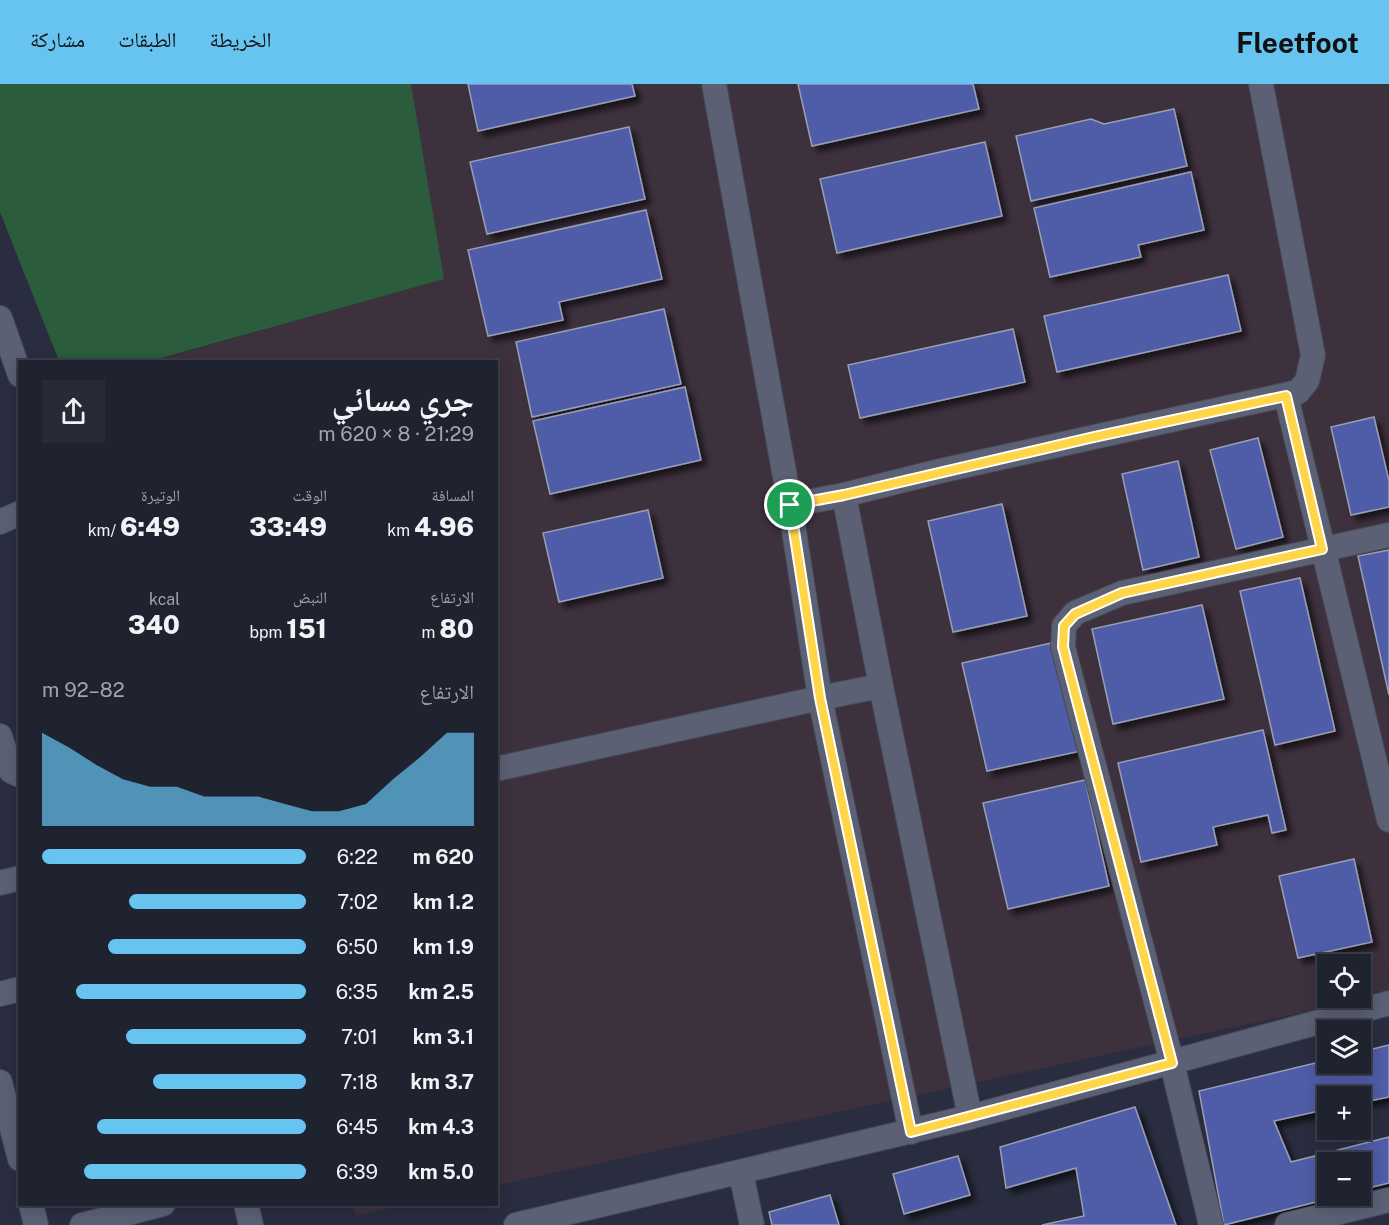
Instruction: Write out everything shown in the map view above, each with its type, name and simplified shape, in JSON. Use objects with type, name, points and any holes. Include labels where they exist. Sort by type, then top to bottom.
[{"type":"street","points":[[714,84],[790,505],[820,698],[911,1132]]},
{"type":"street","points":[[790,505],[844,495],[1298,392],[1307,381],[1312,355],[1262,84]]},
{"type":"street","points":[[0,318],[12,367]]},
{"type":"street","points":[[1286,396],[1389,820]]},
{"type":"street","points":[[844,495],[970,1118]]},
{"type":"street","points":[[0,522],[18,514]]},
{"type":"street","points":[[1211,1225],[1172,1063],[1063,647],[1064,626],[1075,614],[1122,593],[1389,535]]},
{"type":"street","points":[[498,769],[881,686]]},
{"type":"street","points":[[0,736],[10,773]]},
{"type":"street","points":[[0,883],[18,878]]},
{"type":"street","points":[[0,994],[18,990]]},
{"type":"street","points":[[516,1225],[970,1118],[1389,1003]]},
{"type":"street","points":[[0,1082],[18,1151]]},
{"type":"street","points":[[741,1173],[752,1225]]},
{"type":"street","points":[[1287,1225],[1389,1200]]},
{"type":"street","points":[[31,1206],[36,1225]]},
{"type":"street","points":[[82,1225],[140,1213],[158,1206]]},
{"type":"street","points":[[246,1206],[251,1225]]},
{"type":"shaded area","points":[[411,84],[1389,84],[1389,994],[1371,998],[1371,954],[1317,954],[1317,1008],[1324,1008],[498,1185],[498,360],[158,360],[443,279]]},
{"type":"shaded area","points":[[353,1206],[400,1206],[356,1215]]},
{"type":"green space","points":[[0,84],[411,84],[444,279],[155,360],[59,360],[0,212]]},
{"type":"building","points":[[468,84],[632,84],[635,96],[478,131]]},
{"type":"building","points":[[798,84],[973,84],[979,109],[812,146]]},
{"type":"building","points":[[1174,109],[1187,166],[1031,201],[1016,136],[1091,119],[1104,124]]},
{"type":"building","points":[[629,127],[645,199],[487,234],[470,162]]},
{"type":"building","points":[[985,142],[1002,216],[837,253],[820,179]]},
{"type":"building","points":[[1191,172],[1204,230],[1138,245],[1141,257],[1050,277],[1034,208]]},
{"type":"building","points":[[646,210],[662,279],[559,302],[563,320],[488,336],[468,250]]},
{"type":"building","points":[[1228,275],[1241,331],[1057,372],[1044,316]]},
{"type":"building","points":[[664,309],[681,384],[532,417],[516,342]]},
{"type":"building","points":[[1013,329],[1025,382],[860,418],[848,365]]},
{"type":"building","points":[[685,387],[701,460],[550,494],[533,421]]},
{"type":"building","points":[[1374,417],[1389,481],[1389,507],[1351,515],[1331,427]]},
{"type":"building","points":[[1258,438],[1283,537],[1236,549],[1210,450]]},
{"type":"building","points":[[1178,461],[1199,557],[1143,570],[1122,474]]},
{"type":"building","points":[[1002,504],[1027,616],[953,632],[928,521]]},
{"type":"building","points":[[648,510],[663,578],[559,602],[543,533]]},
{"type":"building","points":[[1389,550],[1389,695],[1358,556]]},
{"type":"building","points":[[1300,578],[1335,731],[1275,745],[1240,591]]},
{"type":"building","points":[[1202,605],[1224,699],[1113,724],[1092,629]]},
{"type":"building","points":[[1056,642],[1081,751],[987,771],[962,663]]},
{"type":"building","points":[[1263,730],[1286,830],[1272,833],[1268,815],[1213,827],[1217,845],[1141,862],[1118,763]]},
{"type":"building","points":[[1085,780],[1109,886],[1008,909],[983,803]]},
{"type":"building","points":[[1354,859],[1372,942],[1298,958],[1279,876]]},
{"type":"building","points":[[1389,1045],[1389,1097],[1371,1101],[1371,1086],[1317,1086],[1317,1111],[1274,1121],[1291,1162],[1317,1155],[1317,1202],[1224,1225],[1199,1091],[1317,1063],[1317,1074],[1371,1074],[1371,1049]]},
{"type":"building","points":[[1135,1107],[1176,1225],[1042,1225],[1084,1216],[1076,1168],[1006,1188],[1000,1147]]},
{"type":"building","points":[[1389,1137],[1389,1183],[1371,1187],[1371,1152],[1330,1152]]},
{"type":"building","points":[[958,1156],[970,1195],[904,1214],[893,1174]]},
{"type":"building","points":[[830,1195],[839,1225],[772,1225],[769,1212]]},
{"type":"route","points":[[1286,396],[1322,549],[1122,593],[1075,614],[1064,626],[1063,647],[1172,1063],[911,1132],[820,698],[790,505],[844,495],[940,471],[1286,396]]}]
